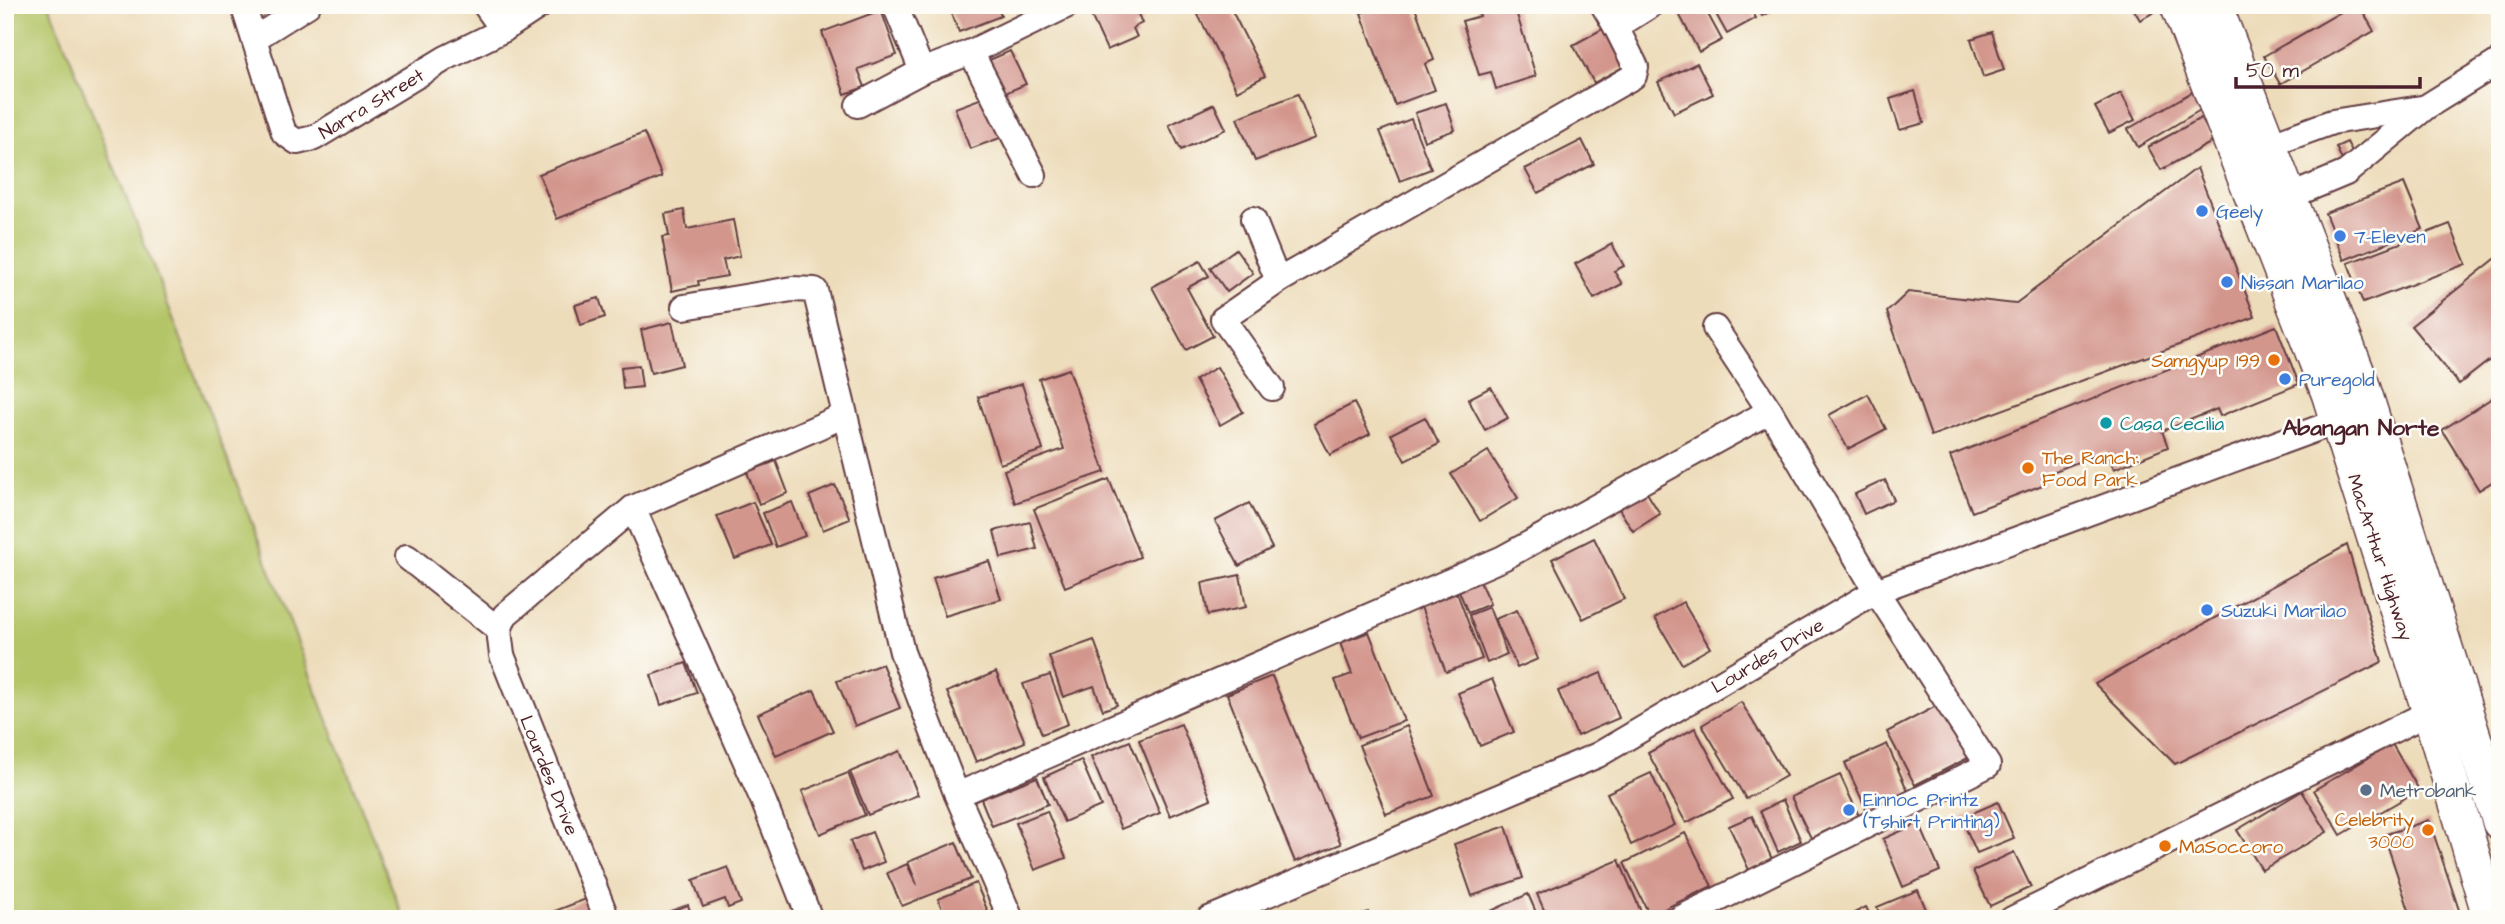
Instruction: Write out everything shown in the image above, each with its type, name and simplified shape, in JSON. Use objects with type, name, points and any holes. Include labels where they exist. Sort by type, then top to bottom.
[{"type":"highway","name":"MacArthur Highway","points":[[2178,5],[2298,307],[2338,421],[2430,712],[2491,919]]},
{"type":"highway","name":"MacArthur Highway","points":[[2214,5],[2291,196],[2361,383],[2500,822]]},
{"type":"street","name":"Narra Street","points":[[243,5],[284,133],[297,142],[314,138],[446,58],[503,30]]},
{"type":"street","points":[[254,39],[308,5]]},
{"type":"street","points":[[485,5],[503,30],[541,5]]},
{"type":"street","points":[[895,5],[922,71]]},
{"type":"street","points":[[858,105],[922,71],[971,52],[1068,5]]},
{"type":"street","points":[[1272,388],[1223,319],[1278,281],[1634,76],[1636,66],[1603,5]]},
{"type":"street","points":[[1616,27],[1651,5]]},
{"type":"street","points":[[971,52],[1034,175]]},
{"type":"street","points":[[2291,196],[2346,173],[2426,107],[2500,61]]},
{"type":"street","points":[[2269,145],[2332,122],[2426,107]]},
{"type":"street","points":[[1253,219],[1278,281]]},
{"type":"street","points":[[684,307],[792,289],[815,290],[843,416],[902,652],[957,795],[1011,919]]},
{"type":"street","points":[[1679,919],[1988,765],[1876,591],[1770,411],[1715,328]]},
{"type":"street","points":[[957,795],[1503,558],[1770,411]]},
{"type":"street","points":[[407,557],[499,630],[505,615],[633,508],[843,416]]},
{"type":"street","name":"Lourdes Drive","points":[[1209,919],[1598,755],[1876,591],[2338,421]]},
{"type":"street","points":[[633,508],[763,800],[810,919]]},
{"type":"street","name":"Lourdes Drive","points":[[499,630],[502,655],[607,919]]},
{"type":"street","points":[[2012,919],[2430,712]]},
{"type":"green space","points":[[5,5],[49,5],[143,240],[404,919],[5,919]]},
{"type":"building","points":[[954,5],[997,5],[1001,16],[959,32],[950,9]]},
{"type":"building","points":[[1095,5],[1134,5],[1142,23],[1133,28],[1137,37],[1107,50],[1088,9]]},
{"type":"building","points":[[1193,5],[1229,5],[1265,76],[1237,91]]},
{"type":"building","points":[[1381,5],[1414,5],[1434,60],[1425,64],[1435,90],[1395,105],[1361,13]]},
{"type":"building","points":[[1477,5],[1514,5],[1536,76],[1496,89],[1491,72],[1479,75],[1462,21],[1480,16]]},
{"type":"building","points":[[1695,5],[1703,5],[1722,40],[1699,52],[1679,14]]},
{"type":"building","points":[[1711,5],[1749,5],[1756,18],[1727,34]]},
{"type":"building","points":[[1757,5],[1784,5],[1762,16]]},
{"type":"building","points":[[2131,5],[2160,5],[2162,8],[2140,20]]},
{"type":"building","points":[[2353,5],[2359,5],[2374,31],[2280,84],[2264,56]]},
{"type":"building","points":[[881,10],[897,55],[858,69],[865,87],[845,94],[822,32]]},
{"type":"building","points":[[1606,27],[1627,65],[1594,83],[1573,45]]},
{"type":"building","points":[[1992,32],[2004,70],[1983,77],[1971,39]]},
{"type":"building","points":[[1010,51],[1026,84],[1001,95],[985,62]]},
{"type":"building","points":[[1697,63],[1713,94],[1674,113],[1658,82]]},
{"type":"building","points":[[1915,91],[1924,123],[1900,130],[1890,99]]},
{"type":"building","points":[[2192,92],[2202,109],[2138,147],[2128,129]]},
{"type":"building","points":[[2121,93],[2135,120],[2109,133],[2095,107]]},
{"type":"building","points":[[1298,94],[1315,138],[1255,161],[1237,118]]},
{"type":"building","points":[[985,97],[1000,138],[970,149],[955,108]]},
{"type":"building","points":[[1446,103],[1455,130],[1424,141],[1415,113]]},
{"type":"building","points":[[1214,104],[1226,129],[1181,150],[1169,125]]},
{"type":"building","points":[[2201,118],[2214,141],[2161,170],[2148,147]]},
{"type":"building","points":[[1411,119],[1431,169],[1400,181],[1380,131]]},
{"type":"building","points":[[644,133],[662,177],[557,219],[539,174]]},
{"type":"building","points":[[1582,140],[1594,164],[1538,193],[1525,169]]},
{"type":"building","points":[[2347,142],[2354,156],[2343,162],[2336,147]]},
{"type":"building","points":[[2197,168],[2255,317],[1931,436],[1887,312],[1908,292],[2015,304]]},
{"type":"building","points":[[2404,183],[2423,229],[2344,260],[2325,213]]},
{"type":"building","points":[[684,210],[687,229],[733,220],[740,256],[723,260],[727,276],[698,281],[699,285],[672,291],[662,237],[669,236],[665,214]]},
{"type":"building","points":[[2450,224],[2466,264],[2363,303],[2348,263]]},
{"type":"building","points":[[1612,244],[1624,266],[1614,271],[1622,284],[1594,299],[1575,264]]},
{"type":"building","points":[[1236,249],[1253,273],[1227,292],[1210,268]]},
{"type":"building","points":[[2500,255],[2500,352],[2459,384],[2411,326]]},
{"type":"building","points":[[1200,261],[1209,276],[1187,288],[1213,336],[1186,350],[1152,287]]},
{"type":"building","points":[[599,298],[605,317],[581,325],[575,305]]},
{"type":"building","points":[[672,322],[682,365],[651,373],[641,330]]},
{"type":"building","name":"Casa Cecilia","points":[[2276,326],[2299,384],[2220,416],[2217,409],[2162,431],[2168,447],[2114,469],[2106,451],[2042,476],[2045,484],[1972,512],[1950,456]]},
{"type":"building","points":[[639,365],[642,387],[623,389],[621,367]]},
{"type":"building","points":[[1217,367],[1243,412],[1220,425],[1195,380]]},
{"type":"building","points":[[1069,369],[1105,472],[1015,503],[1004,470],[1064,449],[1039,379]]},
{"type":"building","points":[[1022,384],[1043,450],[1000,464],[978,397]]},
{"type":"building","points":[[1491,387],[1508,418],[1485,430],[1468,399]]},
{"type":"building","points":[[2500,393],[2500,477],[2479,490],[2442,430]]},
{"type":"building","points":[[1868,394],[1886,429],[1848,449],[1829,415]]},
{"type":"building","points":[[1354,403],[1370,434],[1330,455],[1314,424]]},
{"type":"building","points":[[1425,417],[1439,444],[1405,461],[1391,434]]},
{"type":"building","points":[[1488,451],[1518,498],[1480,521],[1451,474]]},
{"type":"building","points":[[776,461],[788,493],[759,504],[747,472]]},
{"type":"building","points":[[1109,479],[1140,557],[1065,587],[1034,509]]},
{"type":"building","points":[[1885,480],[1894,500],[1864,514],[1855,494]]},
{"type":"building","points":[[835,485],[850,519],[823,530],[809,496]]},
{"type":"building","points":[[1644,488],[1660,514],[1633,531],[1616,504]]},
{"type":"building","points":[[753,502],[771,545],[735,559],[717,516]]},
{"type":"building","points":[[792,502],[805,536],[776,547],[763,513]]},
{"type":"building","points":[[1249,503],[1272,548],[1239,566],[1215,521]]},
{"type":"building","points":[[1030,522],[1037,549],[1001,558],[994,531]]},
{"type":"building","points":[[1594,538],[1624,599],[1583,619],[1552,559]]},
{"type":"building","points":[[2347,545],[2382,662],[2175,764],[2095,684]]},
{"type":"building","points":[[989,561],[1001,599],[945,616],[933,578]]},
{"type":"building","points":[[1240,575],[1246,607],[1208,615],[1202,583]]},
{"type":"building","points":[[1480,582],[1490,604],[1468,613],[1459,591]]},
{"type":"building","points":[[1457,593],[1482,659],[1446,672],[1421,607]]},
{"type":"building","points":[[1683,602],[1710,648],[1682,664],[1655,618]]},
{"type":"building","points":[[1489,607],[1507,654],[1487,663],[1469,615]]},
{"type":"building","points":[[1517,610],[1538,659],[1517,668],[1495,619]]},
{"type":"building","points":[[1369,632],[1404,721],[1358,738],[1335,680],[1352,674],[1340,643]]},
{"type":"building","points":[[1094,640],[1117,705],[1103,710],[1094,686],[1063,697],[1049,656]]},
{"type":"building","points":[[686,663],[697,693],[661,705],[651,675]]},
{"type":"building","points":[[882,664],[900,708],[855,726],[837,681]]},
{"type":"building","points":[[996,672],[1025,742],[976,762],[947,692]]},
{"type":"building","points":[[1601,673],[1619,718],[1577,736],[1558,691]]},
{"type":"building","points":[[1050,675],[1068,724],[1042,734],[1023,684]]},
{"type":"building","points":[[1272,676],[1341,844],[1295,862],[1227,694]]},
{"type":"building","points":[[1492,679],[1514,732],[1480,746],[1458,693]]},
{"type":"building","points":[[814,690],[833,731],[776,756],[758,714]]},
{"type":"building","points":[[1741,702],[1786,776],[1746,799],[1702,725]]},
{"type":"building","points":[[1940,704],[1968,758],[1915,785],[1887,732]]},
{"type":"building","points":[[1181,724],[1211,799],[1170,816],[1139,740]]},
{"type":"building","points":[[1407,726],[1434,796],[1386,814],[1359,745]]},
{"type":"building","points":[[1695,728],[1733,799],[1686,823],[1648,753]]},
{"type":"building","points":[[1130,741],[1160,813],[1121,829],[1091,757]]},
{"type":"building","points":[[1887,744],[1909,794],[1868,813],[1845,763]]},
{"type":"building","name":"Metrobank","points":[[2392,744],[2419,790],[2341,835],[2314,790]]},
{"type":"building","points":[[900,751],[918,795],[868,815],[850,772]]},
{"type":"building","points":[[1081,760],[1101,806],[1064,822],[1044,777]]},
{"type":"building","points":[[848,773],[865,815],[820,834],[802,791]]},
{"type":"building","points":[[1651,773],[1675,825],[1631,845],[1607,793]]},
{"type":"building","points":[[1840,775],[1859,816],[1811,838],[1791,797]]},
{"type":"building","points":[[1037,777],[1048,804],[992,826],[981,799]]},
{"type":"building","points":[[2302,791],[2327,832],[2262,870],[2237,830]]},
{"type":"building","points":[[1783,800],[1801,841],[1778,852],[1760,811]]},
{"type":"building","points":[[1998,802],[2014,838],[1977,853],[1961,818]]},
{"type":"building","points":[[1047,811],[1066,858],[1035,870],[1016,823]]},
{"type":"building","points":[[1752,816],[1772,859],[1749,870],[1729,826]]},
{"type":"building","points":[[2429,820],[2462,919],[2412,919],[2384,835]]},
{"type":"building","points":[[1919,823],[1940,871],[1903,887],[1883,839]]},
{"type":"building","points":[[1506,826],[1523,878],[1472,896],[1454,844]]},
{"type":"building","points":[[872,832],[884,862],[862,871],[850,841]]},
{"type":"building","points":[[1685,833],[1712,886],[1650,916],[1624,863]]},
{"type":"building","points":[[956,842],[971,879],[902,906],[887,873],[907,864],[917,885],[908,862]]},
{"type":"building","points":[[2014,852],[2031,887],[1990,906],[1973,871]]},
{"type":"building","points":[[1619,860],[1642,914],[1630,919],[1548,919],[1537,894]]},
{"type":"building","points":[[728,867],[741,903],[728,908],[725,899],[703,907],[693,880]]},
{"type":"building","points":[[976,883],[991,919],[946,919],[938,899]]},
{"type":"building","points":[[1918,890],[1930,919],[1881,919],[1877,907]]},
{"type":"building","points":[[1528,894],[1539,919],[1494,919],[1491,911]]},
{"type":"building","points":[[586,899],[594,919],[549,919],[547,914]]},
{"type":"building","points":[[688,905],[693,919],[650,919],[650,918]]},
{"type":"building","points":[[1866,907],[1872,919],[1842,919]]},
{"type":"building","points":[[1368,912],[1370,919],[1352,919]]},
{"type":"place","name":"Geely","points":[[2202,211]]},
{"type":"place","name":"7-Eleven","points":[[2340,236]]},
{"type":"place","name":"Nissan Marilao","points":[[2227,282]]},
{"type":"place","name":"Samgyup 199","points":[[2274,360]]},
{"type":"place","name":"Puregold","points":[[2285,379]]},
{"type":"place","name":"Casa Cecilia","points":[[2106,423]]},
{"type":"place","name":"The Ranch: Food Park","points":[[2028,468]]},
{"type":"place","name":"Suzuki Marilao","points":[[2207,610]]},
{"type":"place","name":"Metrobank","points":[[2366,790]]},
{"type":"place","name":"Einnoc Printz (Tshirt Printing)","points":[[1849,810]]},
{"type":"place","name":"Celebrity 3000","points":[[2428,830]]},
{"type":"place","name":"MaSoccoro","points":[[2165,846]]},
{"type":"district","name":"Abangan Norte","points":[[2361,427]]}]
